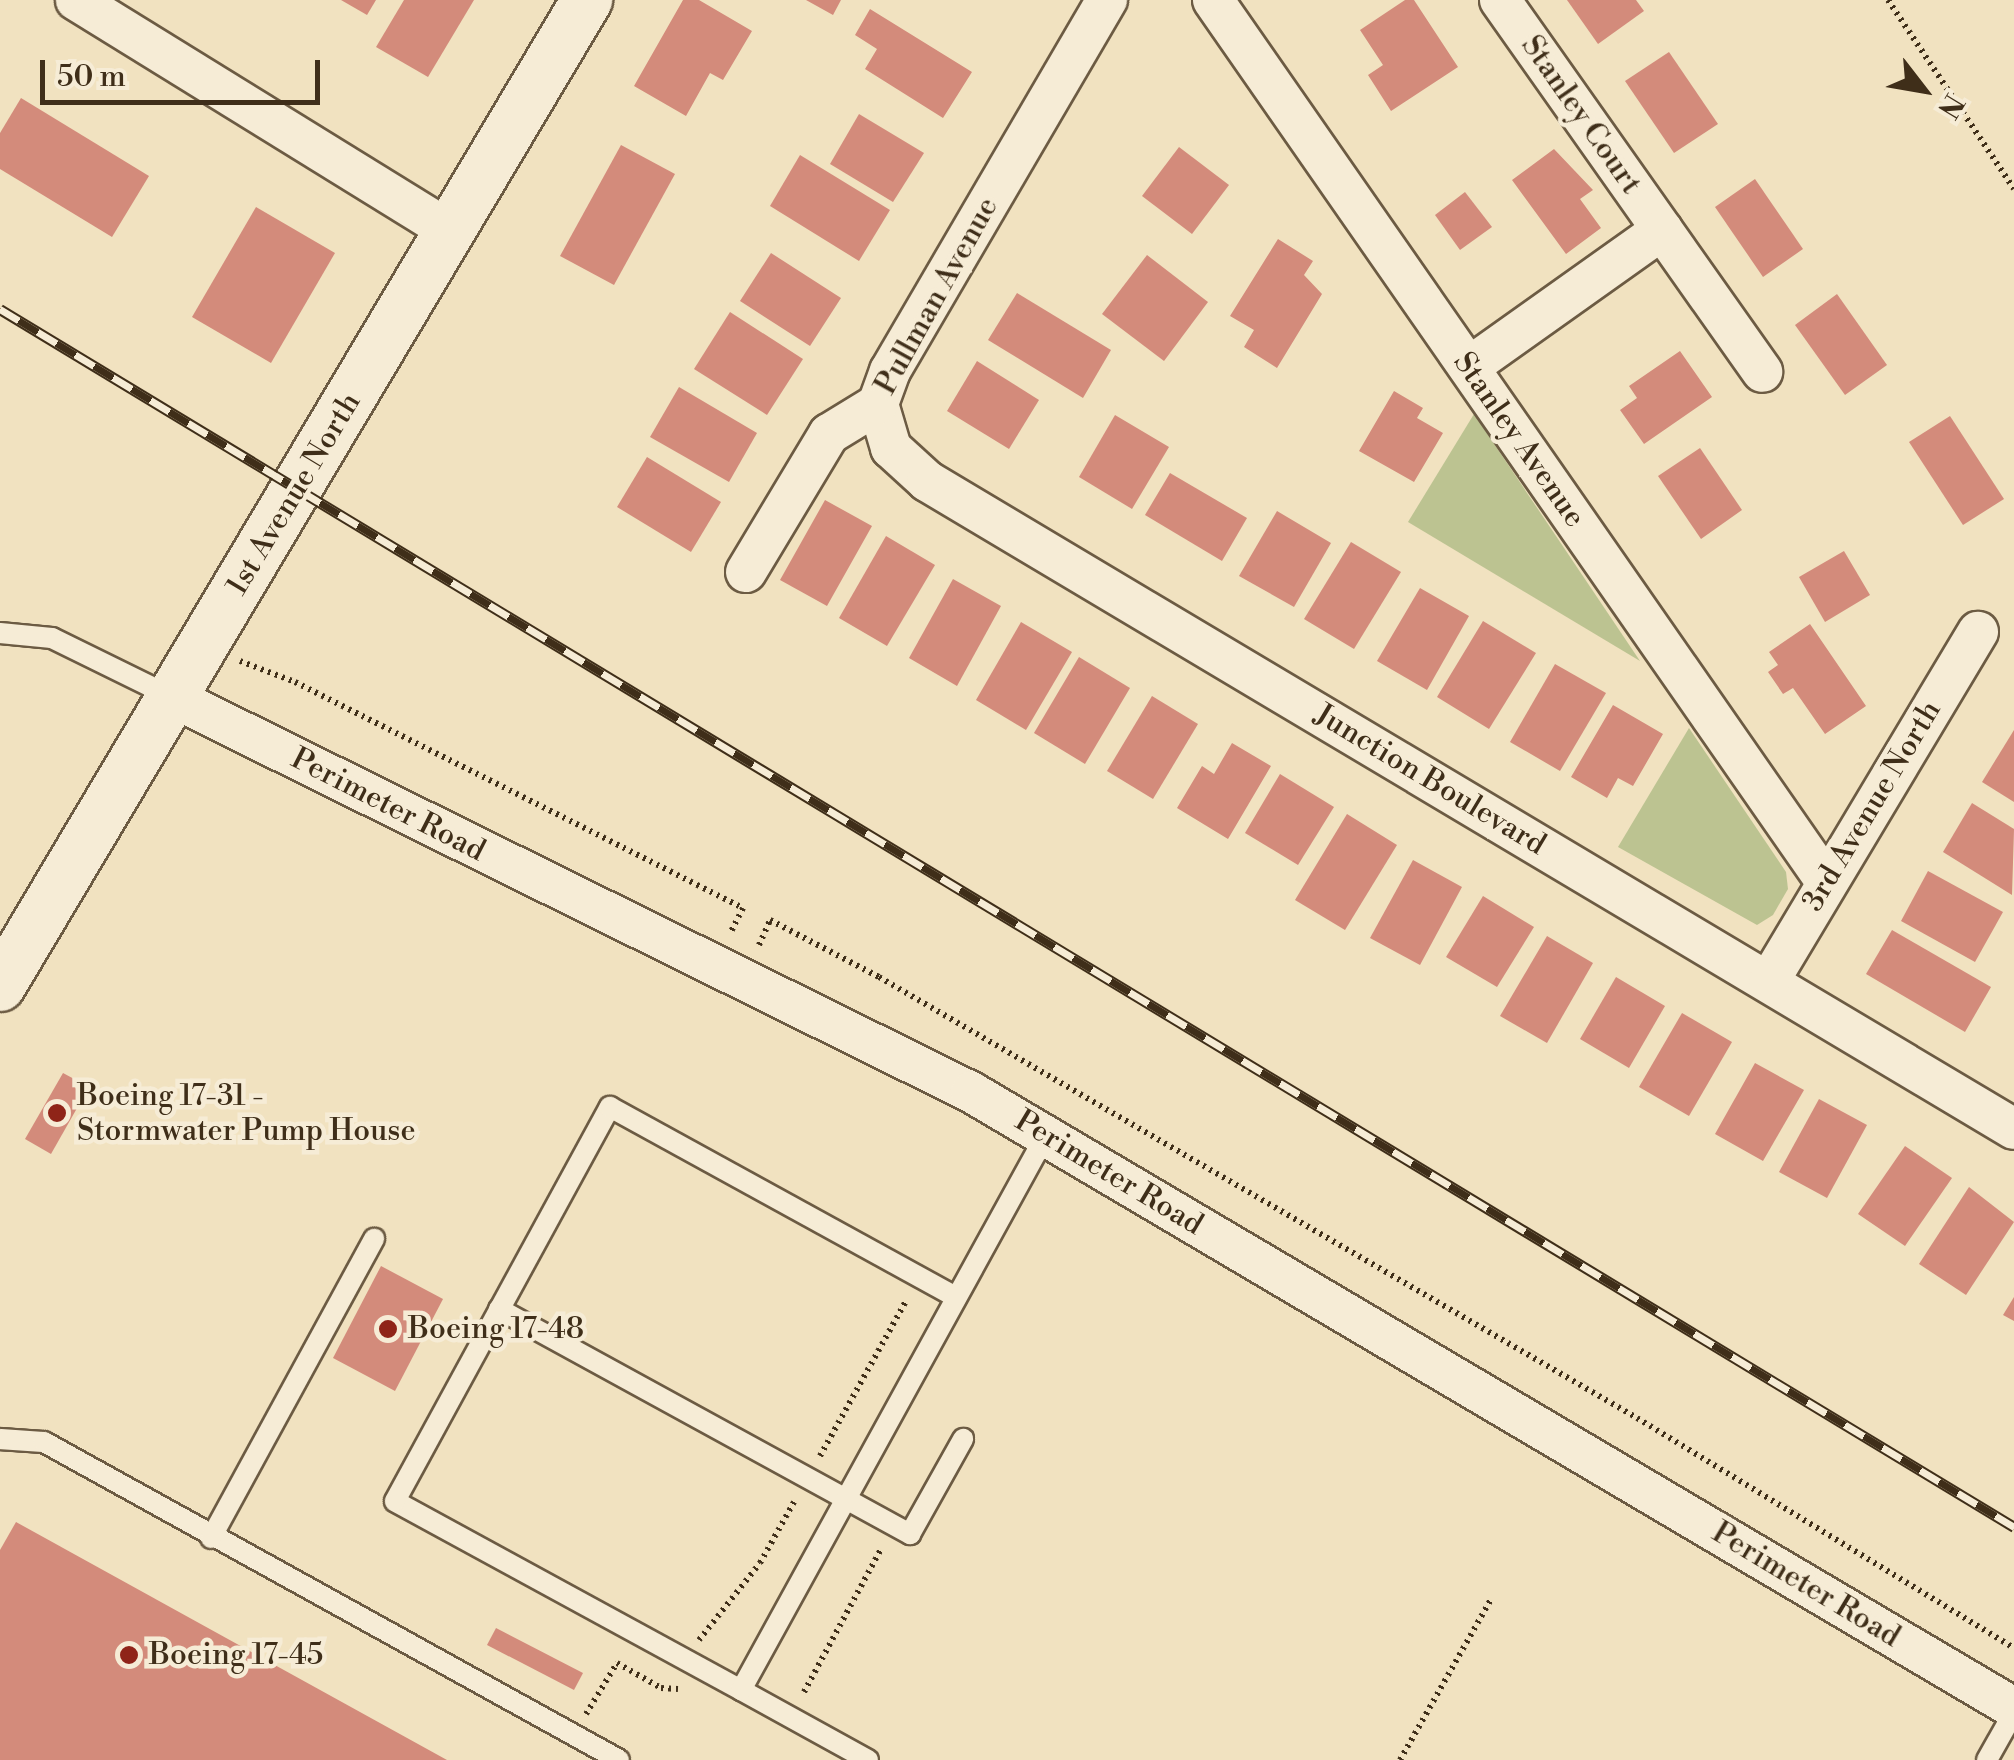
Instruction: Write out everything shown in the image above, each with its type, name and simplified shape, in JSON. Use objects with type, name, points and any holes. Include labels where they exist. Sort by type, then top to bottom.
[{"type":"street","points":[[76,0],[451,232]]},
{"type":"street","name":"1st Avenue North","points":[[0,986],[587,0]]},
{"type":"street","name":"Pullman Avenue","points":[[746,572],[829,434],[878,404],[890,371],[1106,0]]},
{"type":"street","name":"Stanley Avenue","points":[[1213,0],[1825,880]]},
{"type":"street","name":"Stanley Court","points":[[1500,0],[1762,372]]},
{"type":"street","points":[[1470,367],[1662,230]]},
{"type":"street","name":"Junction Boulevard","points":[[878,404],[891,448],[928,482],[2014,1129]]},
{"type":"street","name":"3rd Avenue North","points":[[1768,982],[1825,880],[1978,632]]},
{"type":"street","name":"Perimeter Road","points":[[172,697],[727,975],[971,1092],[2014,1710]]},
{"type":"lane","points":[[0,633],[52,638],[172,697]]},
{"type":"lane","points":[[868,1760],[395,1500],[610,1108],[956,1297]]},
{"type":"lane","points":[[741,1690],[1046,1135]]},
{"type":"lane","points":[[211,1538],[374,1239]]},
{"type":"lane","points":[[499,1309],[910,1534],[962,1439]]},
{"type":"lane","points":[[0,1438],[44,1442],[211,1538],[619,1760]]},
{"type":"lane","points":[[1987,1760],[2014,1710]]},
{"type":"path","points":[[1888,0],[2014,189]]},
{"type":"path","points":[[238,661],[295,682],[743,908],[727,975]]},
{"type":"path","points":[[727,975],[770,920],[848,960],[1637,1418],[2014,1648]]},
{"type":"path","points":[[1400,1760],[1491,1599]]},
{"type":"green space","points":[[1474,414],[1640,661],[1408,522]]},
{"type":"green space","points":[[1689,728],[1786,872],[1788,889],[1773,915],[1757,925],[1618,847]]},
{"type":"building","points":[[341,0],[376,0],[367,15]]},
{"type":"building","points":[[404,0],[474,0],[428,77],[376,47]]},
{"type":"building","points":[[683,0],[699,0],[752,31],[723,80],[710,73],[686,116],[634,86]]},
{"type":"building","points":[[806,0],[841,0],[833,15]]},
{"type":"building","points":[[1405,0],[1414,0],[1458,67],[1391,111],[1368,75],[1383,65],[1360,30]]},
{"type":"building","points":[[1567,0],[1636,0],[1644,11],[1598,44]]},
{"type":"building","points":[[870,9],[972,72],[943,118],[865,69],[877,49],[855,35]]},
{"type":"building","points":[[1669,52],[1718,124],[1674,153],[1625,81]]},
{"type":"building","points":[[21,98],[149,176],[112,237],[0,169],[0,133]]},
{"type":"building","points":[[859,114],[924,153],[893,202],[830,164]]},
{"type":"building","points":[[621,145],[675,174],[614,285],[560,256]]},
{"type":"building","points":[[1179,147],[1229,185],[1192,234],[1142,196]]},
{"type":"building","points":[[1554,149],[1593,190],[1580,199],[1601,228],[1566,254],[1512,180]]},
{"type":"building","points":[[800,155],[890,210],[859,261],[770,206]]},
{"type":"building","points":[[1755,179],[1803,249],[1763,277],[1715,207]]},
{"type":"building","points":[[1465,192],[1492,227],[1460,250],[1435,215]]},
{"type":"building","points":[[256,207],[335,253],[271,363],[192,317]]},
{"type":"building","points":[[1278,239],[1313,261],[1304,275],[1322,294],[1277,368],[1244,347],[1254,330],[1230,316]]},
{"type":"building","points":[[771,253],[841,298],[810,346],[740,301]]},
{"type":"building","points":[[1147,255],[1208,302],[1164,361],[1102,314]]},
{"type":"building","points":[[1017,293],[1111,350],[1083,398],[988,340]]},
{"type":"building","points":[[1837,294],[1887,365],[1845,395],[1795,325]]},
{"type":"building","points":[[730,312],[803,359],[767,415],[694,369]]},
{"type":"building","points":[[1680,351],[1712,397],[1644,444],[1620,410],[1637,398],[1629,386]]},
{"type":"building","points":[[977,361],[1039,400],[1009,449],[947,411]]},
{"type":"building","points":[[679,387],[757,433],[729,482],[650,437]]},
{"type":"building","points":[[1394,391],[1423,408],[1417,418],[1443,433],[1414,482],[1359,451]]},
{"type":"building","points":[[1115,415],[1169,447],[1132,509],[1079,477]]},
{"type":"building","points":[[1950,416],[2004,499],[1963,525],[1909,442]]},
{"type":"building","points":[[1700,448],[1742,510],[1701,539],[1658,476]]},
{"type":"building","points":[[647,457],[721,502],[691,552],[617,507]]},
{"type":"building","points":[[1170,473],[1247,518],[1222,561],[1145,515]]},
{"type":"building","points":[[825,500],[872,526],[827,606],[780,580]]},
{"type":"building","points":[[1277,511],[1331,543],[1294,607],[1239,576]]},
{"type":"building","points":[[886,536],[935,565],[887,646],[839,618]]},
{"type":"building","points":[[1351,542],[1401,572],[1354,649],[1304,619]]},
{"type":"building","points":[[1844,551],[1870,595],[1825,622],[1799,577]]},
{"type":"building","points":[[953,579],[1001,606],[957,686],[909,658]]},
{"type":"building","points":[[1420,588],[1469,616],[1427,690],[1377,661]]},
{"type":"building","points":[[1483,621],[1536,653],[1489,729],[1437,697]]},
{"type":"building","points":[[1021,622],[1072,652],[1026,730],[976,700]]},
{"type":"building","points":[[1810,624],[1866,706],[1825,734],[1793,688],[1783,694],[1768,672],[1778,665],[1769,652]]},
{"type":"building","points":[[1079,657],[1130,688],[1085,764],[1034,733]]},
{"type":"building","points":[[1555,664],[1606,693],[1560,771],[1510,742]]},
{"type":"building","points":[[1152,696],[1198,724],[1153,799],[1107,771]]},
{"type":"building","points":[[1613,705],[1663,734],[1633,786],[1618,778],[1607,798],[1571,777]]},
{"type":"building","points":[[2014,730],[2014,802],[1982,782]]},
{"type":"building","points":[[1232,743],[1271,766],[1228,839],[1177,808],[1202,766],[1214,774]]},
{"type":"building","points":[[1280,774],[1334,807],[1298,865],[1245,833]]},
{"type":"building","points":[[1972,803],[2014,829],[2012,895],[1943,852]]},
{"type":"building","points":[[1347,814],[1397,845],[1345,930],[1295,900]]},
{"type":"building","points":[[1413,860],[1462,887],[1420,965],[1370,938]]},
{"type":"building","points":[[1928,871],[2003,912],[1975,962],[1901,921]]},
{"type":"building","points":[[1483,896],[1534,927],[1497,987],[1446,957]]},
{"type":"building","points":[[1892,930],[1991,987],[1965,1032],[1866,974]]},
{"type":"building","points":[[1547,936],[1593,963],[1547,1043],[1500,1016]]},
{"type":"building","points":[[1616,977],[1665,1006],[1629,1068],[1580,1039]]},
{"type":"building","points":[[1682,1013],[1732,1042],[1689,1116],[1639,1087]]},
{"type":"building","points":[[1755,1063],[1804,1090],[1763,1161],[1715,1134]]},
{"type":"building","name":"Boeing 17-31 - Stormwater Pump House","points":[[63,1073],[89,1087],[51,1154],[25,1139]]},
{"type":"building","points":[[1819,1099],[1867,1125],[1827,1198],[1779,1172]]},
{"type":"building","points":[[1905,1146],[1952,1178],[1905,1246],[1858,1214]]},
{"type":"building","points":[[1969,1187],[2014,1222],[1966,1295],[1919,1264]]},
{"type":"building","name":"Boeing 17-48","points":[[381,1266],[443,1299],[395,1391],[333,1358]]},
{"type":"building","points":[[2014,1297],[2014,1321],[2003,1315]]},
{"type":"building","name":"Boeing 17-45","points":[[16,1522],[447,1760],[0,1760],[0,1550]]},
{"type":"building","points":[[496,1628],[583,1673],[574,1690],[487,1645]]},
{"type":"railway","points":[[0,309],[2014,1527]]},
{"type":"place","name":"Boeing 17-31 - Stormwater Pump House","points":[[57,1113]]},
{"type":"place","name":"Boeing 17-48","points":[[388,1329]]},
{"type":"place","name":"Boeing 17-45","points":[[129,1655]]}]
